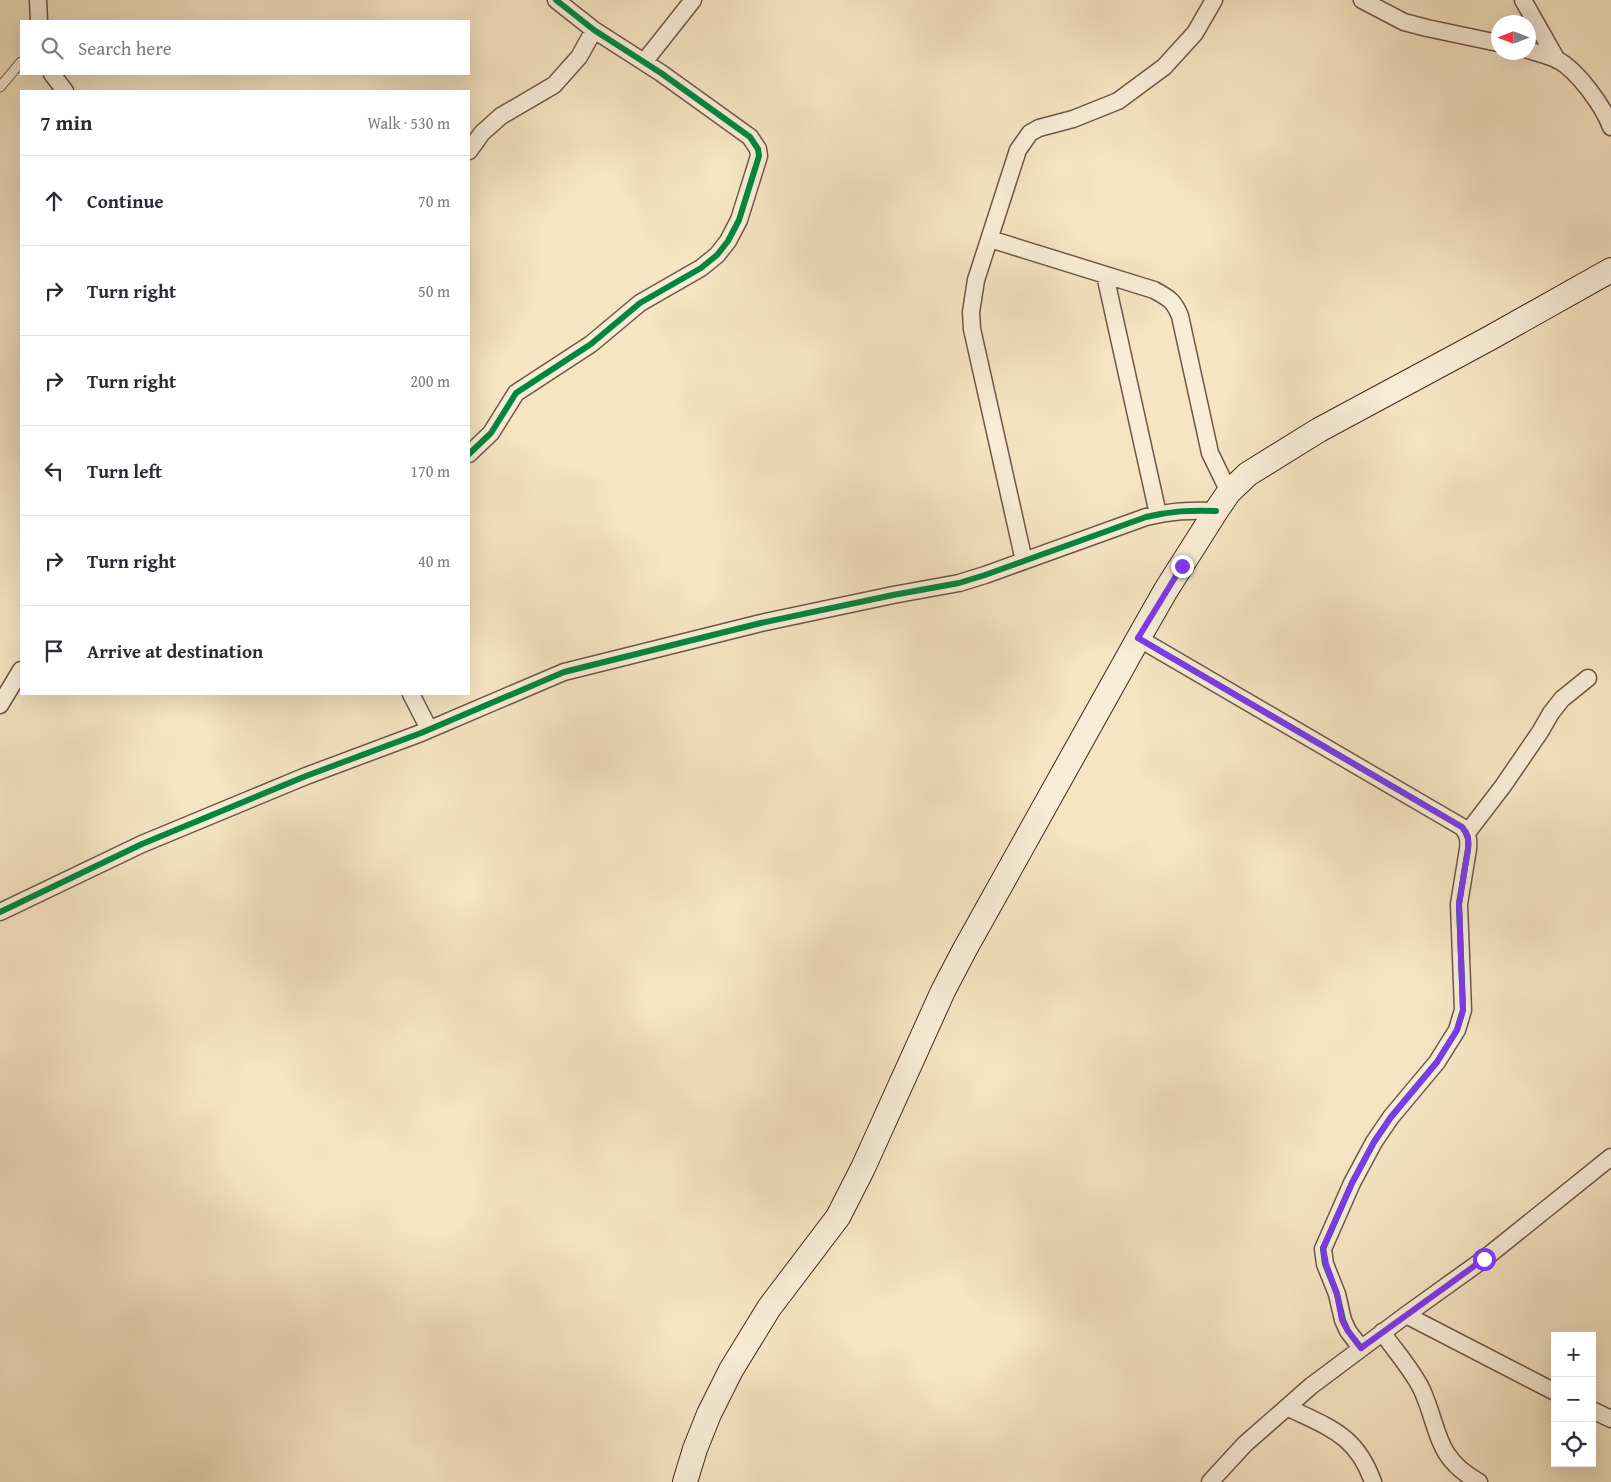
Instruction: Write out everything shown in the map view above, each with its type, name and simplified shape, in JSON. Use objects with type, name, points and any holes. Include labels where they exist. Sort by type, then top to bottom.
[{"type":"main road","points":[[685,1482],[695,1449],[709,1414],[731,1370],[769,1308],[838,1217],[863,1168],[943,991],[1138,638],[1166,590],[1229,492],[1248,474],[1319,430],[1611,270]]},
{"type":"street","points":[[38,0],[39,20]]},
{"type":"street","points":[[470,453],[491,433],[516,392],[591,344],[640,303],[701,268],[717,256],[728,241],[739,220],[759,156],[755,142],[750,137],[644,62],[594,30],[556,0]]},
{"type":"street","points":[[644,62],[694,0]]},
{"type":"street","points":[[1024,561],[972,329],[971,312],[976,280],[1018,150],[1030,133],[1039,128],[1073,120],[1118,101],[1164,67],[1195,32],[1214,0]]},
{"type":"street","points":[[1362,0],[1404,22],[1491,42]]},
{"type":"street","points":[[1523,0],[1557,60]]},
{"type":"street","points":[[470,149],[482,133],[501,116],[554,85],[579,57],[594,30]]},
{"type":"street","points":[[1536,53],[1557,60],[1573,73],[1601,106],[1611,127]]},
{"type":"street","points":[[53,75],[64,90]]},
{"type":"street","points":[[990,239],[1154,290],[1166,296],[1175,304],[1180,316],[1210,453],[1229,492]]},
{"type":"street","points":[[1105,275],[1158,514]]},
{"type":"street","points":[[0,912],[142,844],[306,776],[429,729],[564,672],[761,623],[892,594],[959,583],[1168,511],[1216,511]]},
{"type":"street","points":[[1138,638],[1462,827],[1467,833],[1469,840],[1468,849],[1459,904],[1463,1010],[1457,1030],[1437,1062],[1391,1117],[1374,1142],[1352,1183],[1323,1248],[1326,1264],[1337,1294],[1342,1320],[1361,1348]]},
{"type":"street","points":[[0,705],[20,672]]},
{"type":"street","points":[[1467,833],[1503,786],[1551,713],[1562,699],[1588,678]]},
{"type":"street","points":[[412,695],[429,729]]},
{"type":"street","points":[[1210,1482],[1245,1444],[1311,1386],[1382,1332],[1484,1259],[1611,1157]]},
{"type":"street","points":[[1406,1315],[1551,1390]]},
{"type":"street","points":[[1382,1332],[1422,1389],[1440,1444],[1453,1463],[1479,1482]]},
{"type":"street","points":[[1287,1407],[1344,1436],[1358,1451],[1373,1482]]},
{"type":"street","points":[[1596,1412],[1611,1419]]},
{"type":"lane","points":[[0,87],[20,63]]},
{"type":"cycle path","points":[[470,453],[491,433],[516,393],[591,344],[640,303],[701,268],[717,255],[728,241],[739,220],[759,156],[758,149],[750,137],[661,73],[594,30],[556,0]]},
{"type":"cycle path","points":[[0,912],[142,844],[306,776],[421,733],[564,672],[761,623],[959,583],[1146,517],[1181,511],[1216,511]]},
{"type":"cycle path","points":[[1138,638],[1462,827],[1468,837],[1468,849],[1459,904],[1463,1010],[1457,1030],[1437,1062],[1391,1117],[1374,1142],[1352,1183],[1323,1249],[1325,1264],[1337,1294],[1343,1320],[1348,1331],[1361,1348]]},
{"type":"route","points":[[1182,566],[1138,638],[1462,827],[1467,833],[1469,840],[1468,849],[1459,904],[1463,1010],[1457,1030],[1437,1062],[1391,1117],[1374,1142],[1352,1183],[1323,1248],[1326,1264],[1337,1294],[1342,1320],[1361,1348],[1484,1259]]}]
